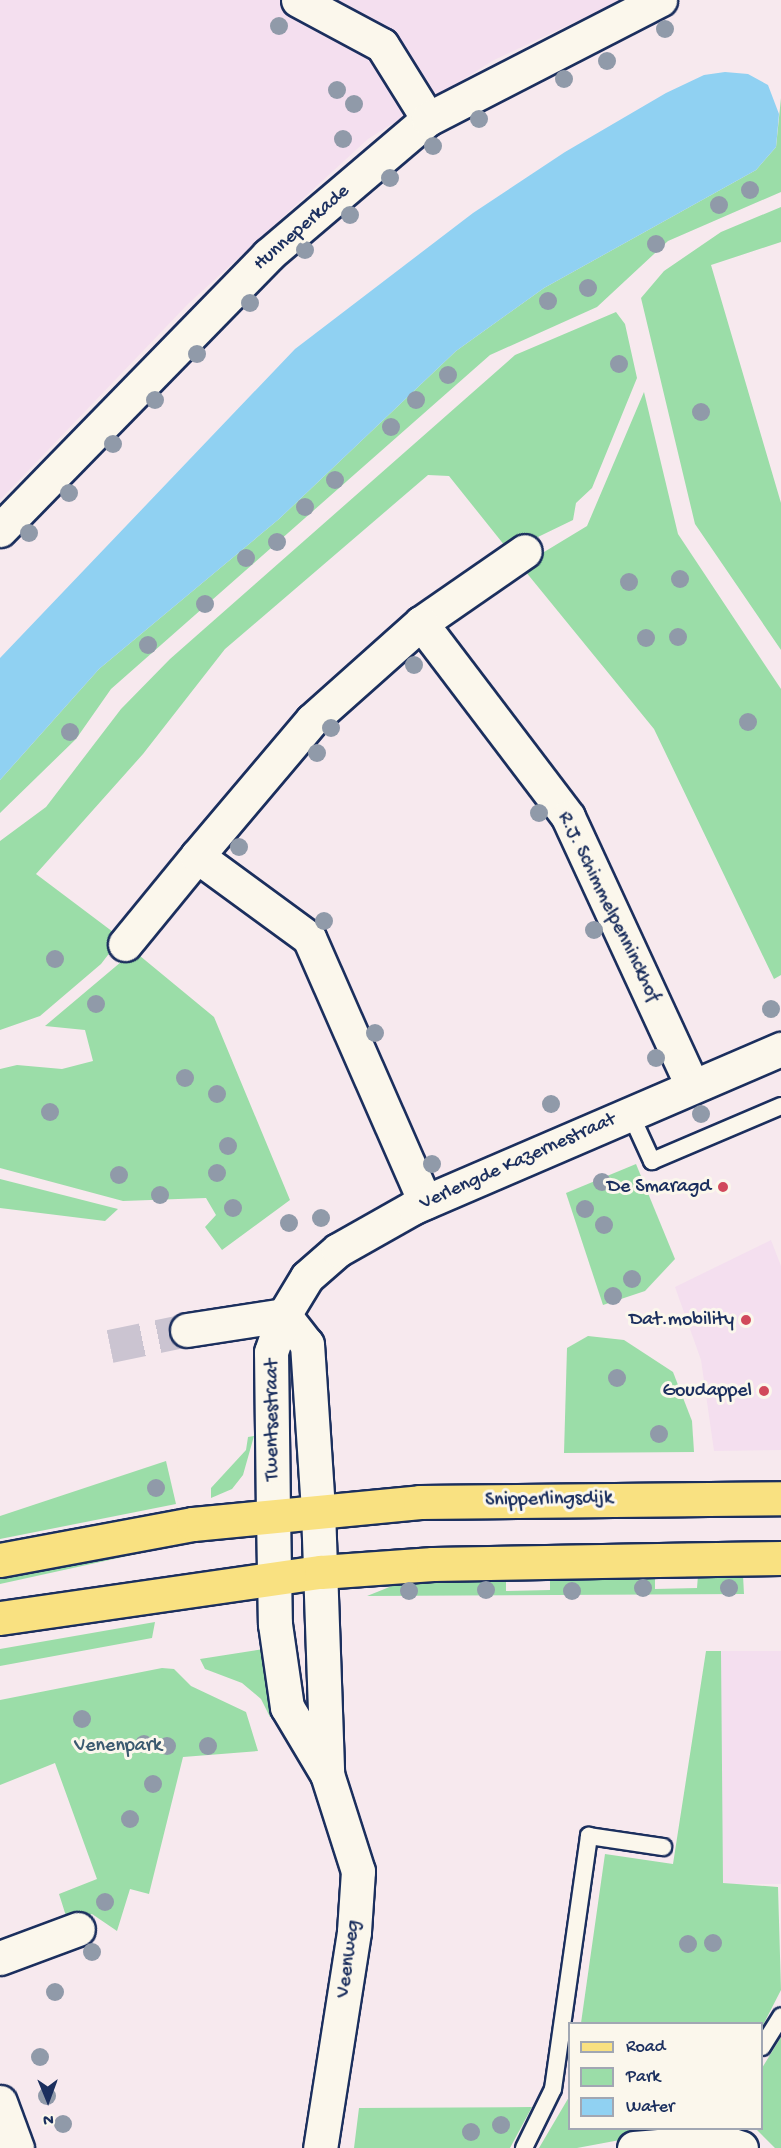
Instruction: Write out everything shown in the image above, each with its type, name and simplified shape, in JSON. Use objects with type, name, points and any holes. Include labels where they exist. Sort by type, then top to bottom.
[{"type":"main road","name":"Snipperlingsdijk","points":[[0,1560],[193,1524],[318,1510],[420,1502],[781,1498]]},
{"type":"main road","points":[[0,1618],[321,1572],[433,1564],[781,1557]]},
{"type":"street","points":[[298,0],[382,45],[428,119]]},
{"type":"street","name":"Hunneperkade","points":[[0,530],[268,255],[428,119],[660,0]]},
{"type":"street","points":[[125,944],[312,720],[421,623],[525,551]]},
{"type":"street","name":"R.J. Schimmelpenninckhof","points":[[421,623],[568,817],[692,1085]]},
{"type":"street","points":[[198,856],[309,939],[425,1202]]},
{"type":"street","name":"Verlengde Kazernestraat","points":[[284,1315],[298,1286],[338,1250],[425,1202],[692,1085],[781,1049]]},
{"type":"street","points":[[187,1330],[284,1315]]},
{"type":"street","name":"Twentsestraat","points":[[284,1315],[307,1344],[318,1510]]},
{"type":"street","name":"Twentsestraat","points":[[273,1515],[271,1352],[284,1315]]},
{"type":"street","points":[[318,1510],[321,1572]]},
{"type":"street","points":[[273,1515],[275,1578]]},
{"type":"street","name":"Veenweg","points":[[321,1572],[327,1774]]},
{"type":"street","name":"Veenweg","points":[[275,1578],[274,1624],[287,1707],[327,1774],[358,1871],[354,1932],[320,2148]]},
{"type":"street","points":[[0,1958],[78,1929]]},
{"type":"street","points":[[0,2102],[17,2148]]},
{"type":"street","points":[[634,2148],[728,2139]]},
{"type":"lane","points":[[630,1113],[652,1161],[781,1106]]},
{"type":"lane","points":[[524,2148],[553,2089],[589,1836],[663,1847]]},
{"type":"lane","points":[[763,2046],[781,2017]]},
{"type":"shaded area","points":[[0,0],[622,0],[494,60],[368,139],[188,304],[0,500]]},
{"type":"shaded area","points":[[771,1240],[781,1266],[781,1450],[714,1451],[701,1360],[675,1287]]},
{"type":"shaded area","points":[[721,1651],[781,1651],[781,1884],[721,1884]]},
{"type":"green space","points":[[781,98],[781,192],[668,241],[597,307],[490,355],[111,689],[76,739],[0,813],[0,780],[99,669],[279,519],[456,351],[544,288],[756,170],[776,147]]},
{"type":"green space","points":[[781,207],[781,242],[711,265],[781,503],[781,650],[695,524],[641,298],[664,271],[721,232]]},
{"type":"green space","points":[[616,312],[625,324],[637,378],[592,488],[576,503],[573,520],[509,551],[449,476],[428,475],[225,649],[143,754],[36,874],[121,938],[101,964],[40,1016],[0,1030],[0,841],[46,807],[121,709],[170,659],[515,355]]},
{"type":"green space","points":[[644,392],[678,534],[781,689],[781,975],[774,979],[654,729],[521,566],[587,526]]},
{"type":"green space","points":[[134,951],[214,1017],[290,1200],[222,1250],[205,1227],[216,1215],[206,1198],[123,1201],[0,1168],[0,1069],[17,1065],[62,1069],[93,1061],[85,1030],[45,1026]]},
{"type":"green space","points":[[636,1164],[675,1259],[645,1291],[603,1305],[566,1193]]},
{"type":"green space","points":[[0,1179],[118,1209],[105,1221],[0,1208]]},
{"type":"green space","points":[[588,1336],[624,1340],[673,1372],[692,1421],[694,1452],[564,1453],[567,1348]]},
{"type":"green space","points":[[254,1436],[243,1475],[232,1489],[211,1498],[211,1488],[246,1450],[248,1437]]},
{"type":"green space","points":[[166,1461],[176,1504],[0,1539],[0,1516]]},
{"type":"green space","points":[[167,1545],[164,1548],[0,1584],[0,1577]]},
{"type":"green space","points":[[655,1575],[655,1589],[697,1588],[698,1575],[743,1575],[744,1594],[367,1596],[397,1584],[433,1580],[506,1578],[506,1591],[550,1590],[550,1577]]},
{"type":"green space","points":[[155,1622],[152,1638],[0,1666],[0,1649]]},
{"type":"green space","points":[[264,1649],[275,1715],[270,1717],[261,1699],[242,1683],[205,1669],[200,1659]]},
{"type":"green space","points":[[706,1651],[721,1651],[723,1883],[778,1887],[781,1990],[763,2025],[763,2022],[581,2022],[605,1854],[673,1864]]},
{"type":"green space","name":"Venenpark","points":[[162,1668],[174,1669],[191,1686],[246,1712],[258,1751],[183,1757],[149,1894],[130,1889],[117,1931],[92,1914],[76,1921],[66,1916],[59,1894],[97,1879],[55,1763],[0,1785],[0,1700]]},
{"type":"green space","points":[[781,2037],[781,2148],[775,2148],[757,2130],[763,2130],[763,2066]]},
{"type":"green space","points":[[568,2099],[568,2130],[674,2130],[577,2148],[539,2148]]},
{"type":"green space","points":[[532,2107],[510,2148],[354,2148],[359,2108]]},
{"type":"water","points":[[725,72],[748,74],[768,85],[779,114],[776,147],[756,170],[544,288],[456,351],[279,519],[99,669],[0,780],[0,658],[295,349],[473,213],[565,152],[666,93],[704,75]]},
{"type":"tunnel","points":[[110,1346],[187,1330]]},
{"type":"place","name":"De Smaragd","points":[[723,1187]]},
{"type":"place","name":"Dat.mobility","points":[[746,1320]]},
{"type":"place","name":"Goudappel","points":[[764,1391]]}]
